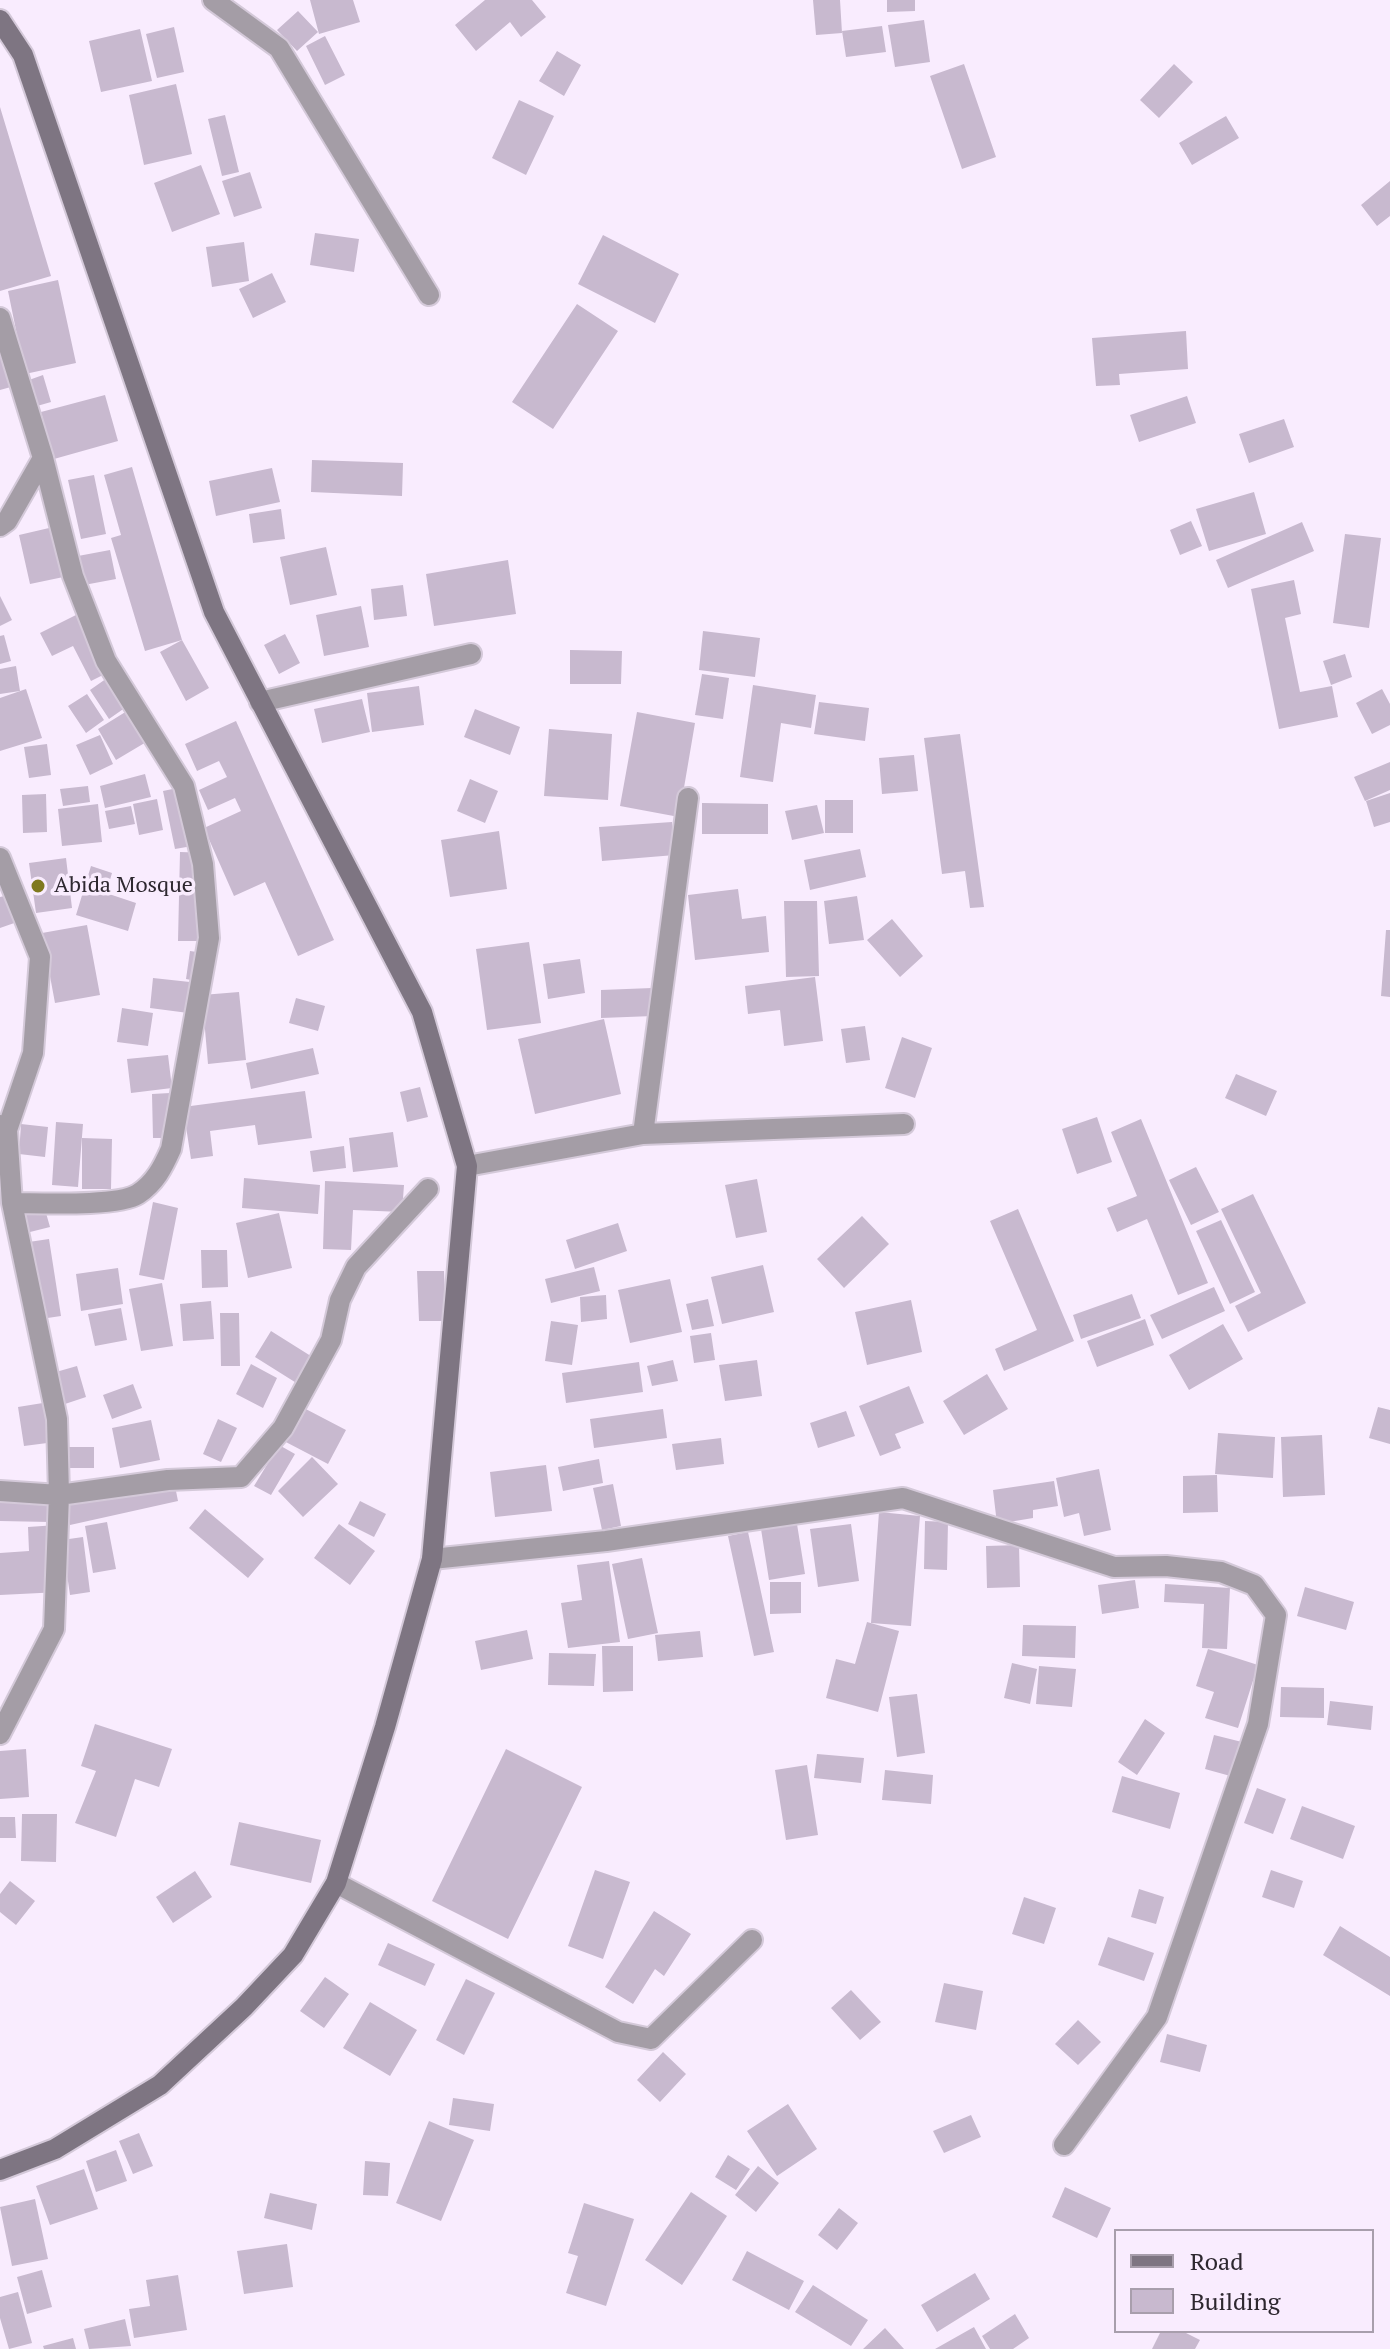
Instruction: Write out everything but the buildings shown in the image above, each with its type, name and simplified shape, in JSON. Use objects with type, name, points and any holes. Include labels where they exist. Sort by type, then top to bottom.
[{"type":"street","points":[[213,0],[279,48],[429,295]]},
{"type":"street","points":[[0,20],[23,55],[214,612],[422,1012],[467,1166],[432,1559],[385,1727],[336,1883],[293,1955],[244,2007],[160,2085],[55,2149],[0,2170]]},
{"type":"street","points":[[0,318],[43,458],[73,576],[106,661],[184,786],[203,864],[209,938],[171,1149],[159,1176],[136,1196],[76,1203],[12,1203]]},
{"type":"street","points":[[0,526],[7,521],[43,458]]},
{"type":"street","points":[[260,702],[471,654]]},
{"type":"street","points":[[643,1134],[688,798]]},
{"type":"street","points":[[0,858],[40,957],[33,1053],[4,1128],[12,1203],[57,1419],[59,1495],[54,1629],[0,1734]]},
{"type":"street","points":[[467,1166],[643,1134],[904,1124]]},
{"type":"street","points":[[0,1491],[59,1495],[168,1480],[241,1477],[283,1428],[331,1340],[340,1300],[356,1267],[428,1189]]},
{"type":"street","points":[[432,1559],[606,1541],[903,1498],[1114,1567],[1166,1566],[1221,1572],[1254,1585],[1276,1615],[1258,1724],[1157,2017],[1064,2145]]},
{"type":"street","points":[[336,1883],[618,2032],[651,2039],[752,1940]]},
{"type":"place","name":"Abida Mosque","points":[[38,886]]}]
